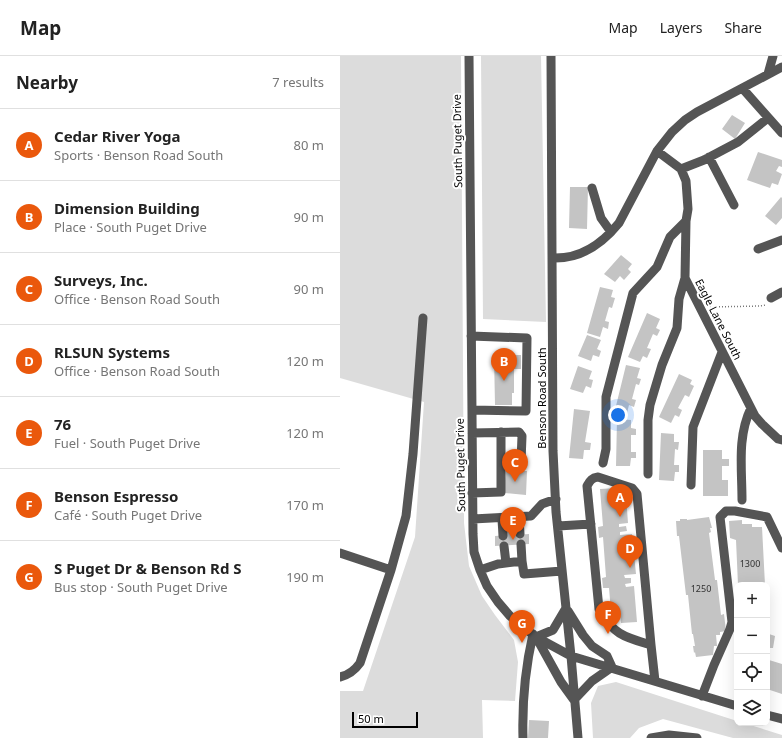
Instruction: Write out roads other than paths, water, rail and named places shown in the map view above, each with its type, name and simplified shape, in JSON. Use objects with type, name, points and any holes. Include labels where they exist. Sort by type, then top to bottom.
[{"type":"street","name":"South Puget Drive","points":[[468,56],[472,493],[474,552],[480,570],[487,586],[510,616],[534,636],[571,656],[612,667],[734,705]]},
{"type":"street","name":"Benson Road South","points":[[551,56],[553,451],[558,526],[578,738]]},
{"type":"street","points":[[768,74],[773,56]]},
{"type":"street","points":[[553,258],[562,258],[578,254],[602,241],[611,232],[619,223],[657,151],[672,132],[685,120],[697,112],[782,67]]},
{"type":"street","points":[[743,89],[782,133]]},
{"type":"street","points":[[657,151],[681,169],[738,142],[768,118]]},
{"type":"street","points":[[709,157],[734,205]]},
{"type":"street","name":"Eagle Lane South","points":[[681,169],[686,181],[688,195],[685,278],[751,408],[762,424],[778,439],[782,440]]},
{"type":"street","points":[[592,188],[602,218],[611,232]]},
{"type":"street","points":[[603,463],[606,448],[606,397],[633,293],[657,267],[670,236],[686,221]]},
{"type":"street","points":[[758,249],[782,240]]},
{"type":"street","points":[[648,474],[648,420],[650,405],[662,365],[677,328],[679,299],[685,278]]},
{"type":"street","points":[[771,298],[782,292]]},
{"type":"street","points":[[340,677],[346,676],[360,663],[391,570],[406,516],[413,454],[423,318]]},
{"type":"street","points":[[471,336],[527,338],[526,411],[472,410]]},
{"type":"street","points":[[691,485],[693,427],[722,352]]},
{"type":"street","points":[[742,500],[741,438],[746,418],[751,408]]},
{"type":"street","points":[[472,493],[501,492],[501,432]]},
{"type":"street","points":[[472,433],[519,432],[522,436],[521,462],[501,462]]},
{"type":"street","points":[[652,645],[626,638],[610,625],[599,609],[587,486],[590,480],[594,477],[632,488],[637,494],[652,645],[655,681]]},
{"type":"street","points":[[473,519],[531,516],[542,504],[556,499]]},
{"type":"street","points":[[702,696],[732,622],[720,517],[726,511],[735,511],[767,517],[782,548]]},
{"type":"street","points":[[519,517],[520,534]]},
{"type":"street","points":[[502,518],[502,536]]},
{"type":"street","points":[[558,526],[591,524]]},
{"type":"street","points":[[521,544],[524,574],[562,571]]},
{"type":"street","points":[[504,546],[506,563]]},
{"type":"street","points":[[340,553],[391,570]]},
{"type":"street","points":[[480,570],[498,564],[522,561]]},
{"type":"street","points":[[566,608],[583,635],[592,646],[607,656],[612,667],[592,681],[574,700],[561,682],[534,636],[553,630],[566,608]]},
{"type":"street","points":[[523,738],[522,715],[527,660],[534,636]]},
{"type":"street","points":[[770,716],[782,719]]},
{"type":"street","points":[[651,738],[669,735],[697,738]]},
{"type":"place","name":"Dimension Building","points":[[504,381]]},
{"type":"place","name":"Surveys, Inc.","points":[[515,482]]},
{"type":"place","name":"Cedar River Yoga","points":[[620,517]]},
{"type":"place","name":"76","points":[[513,540]]},
{"type":"place","name":"RLSUN Systems","points":[[630,568]]},
{"type":"place","name":"Benson Espresso","points":[[608,634]]},
{"type":"place","name":"S Puget Dr & Benson Rd S","points":[[522,643]]}]
